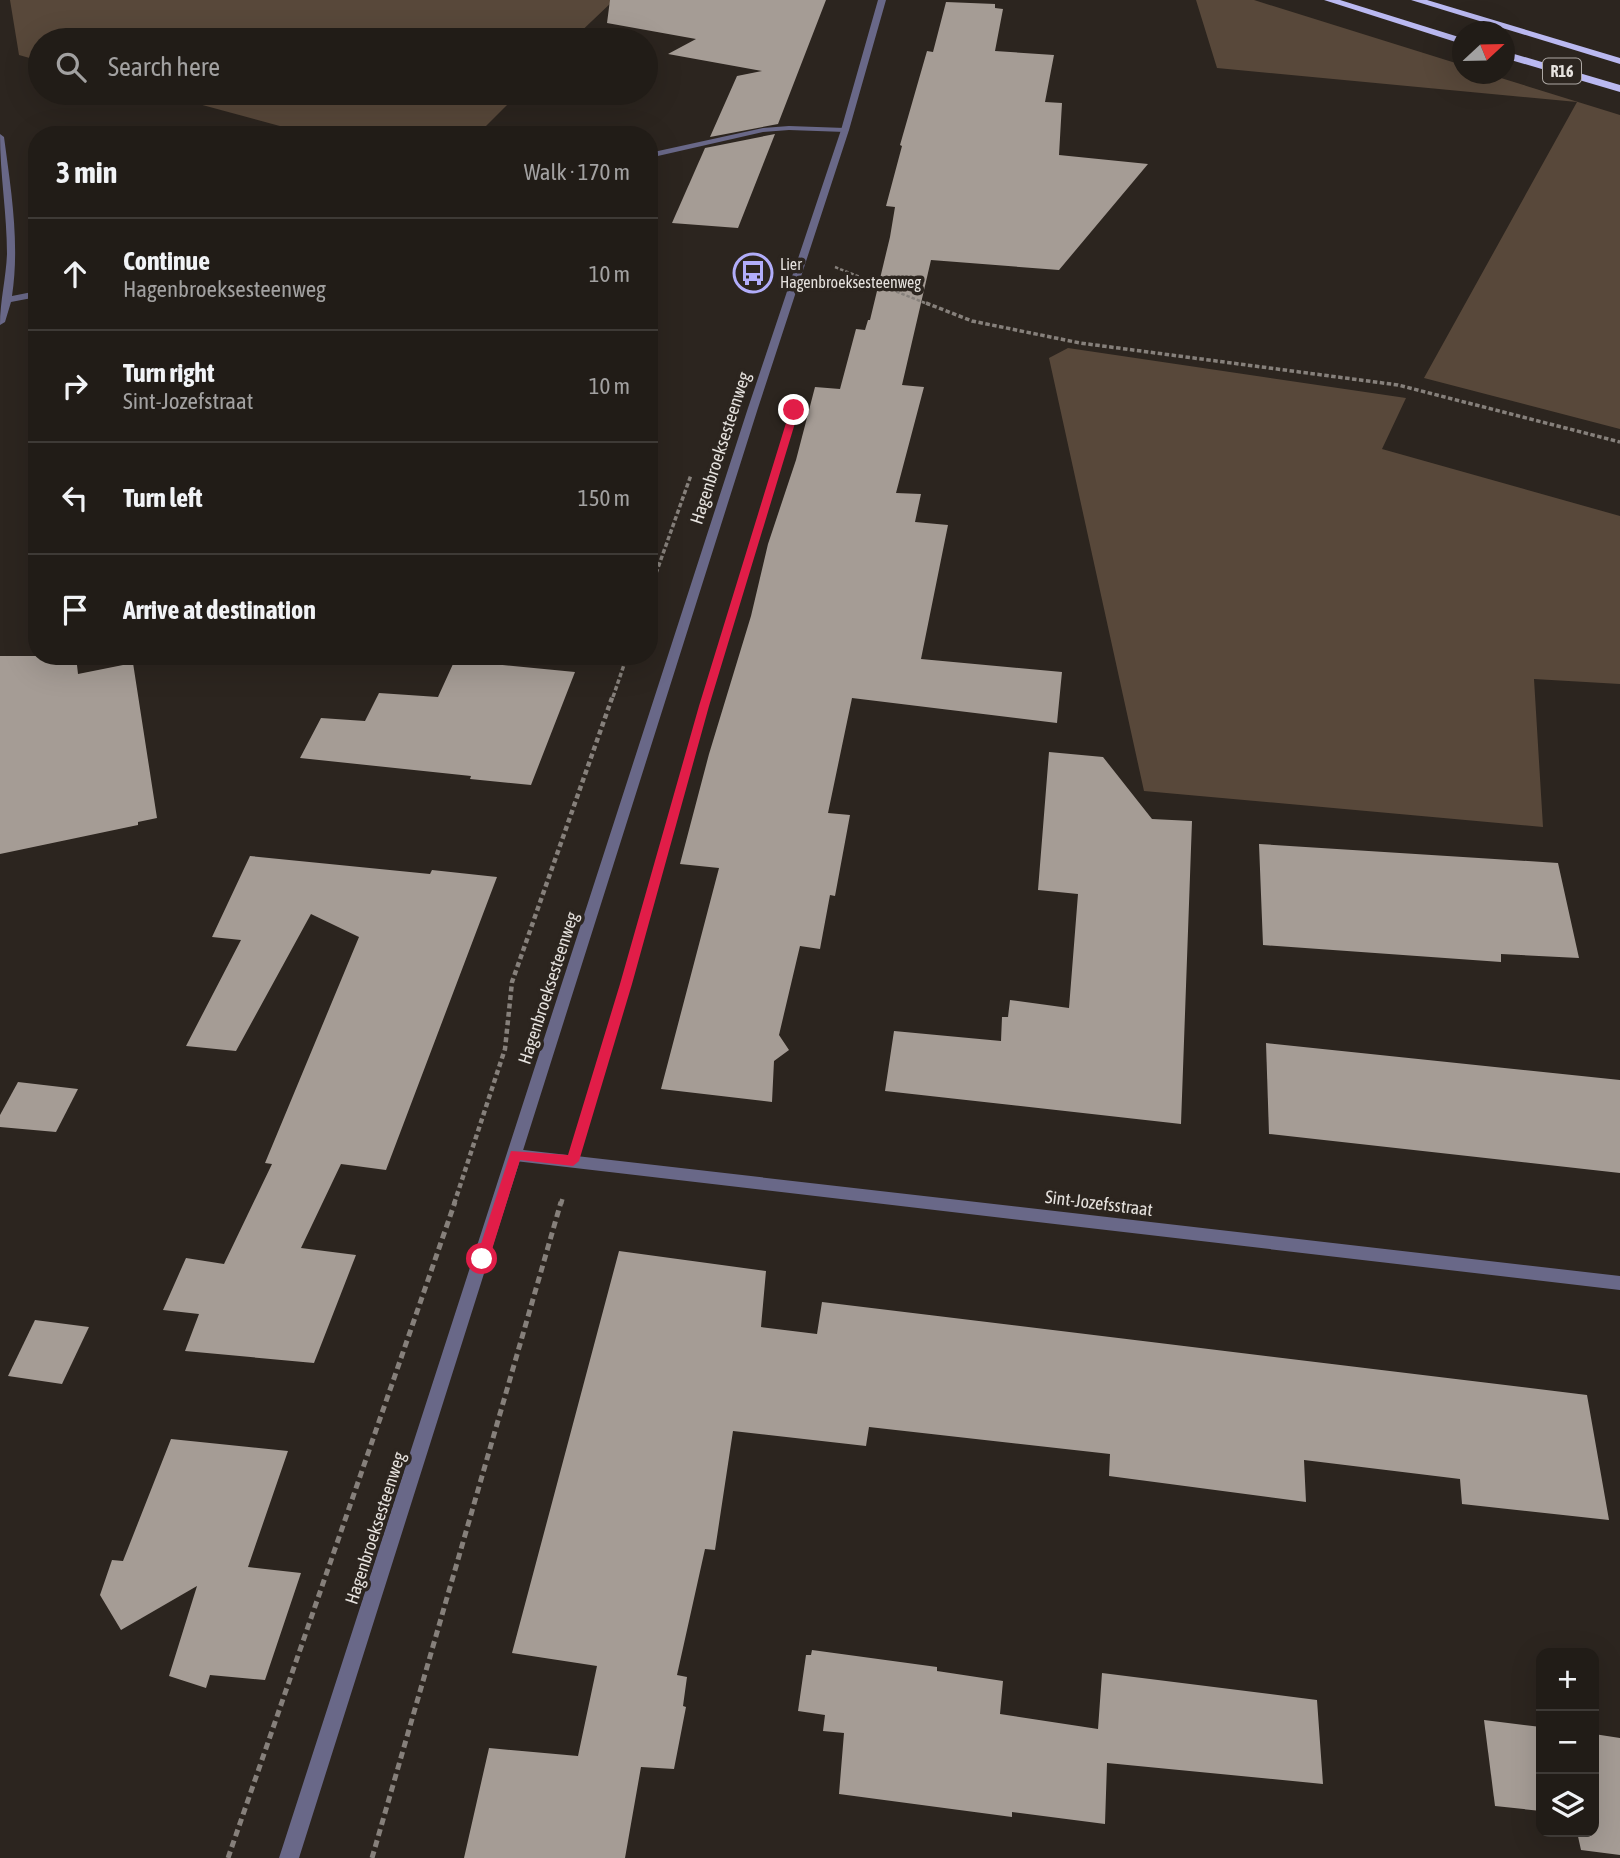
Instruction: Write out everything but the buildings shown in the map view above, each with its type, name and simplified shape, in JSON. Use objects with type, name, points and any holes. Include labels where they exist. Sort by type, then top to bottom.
[{"type":"highway","points":[[1329,0],[1452,38]]},
{"type":"highway","name":"R16","points":[[1416,0],[1620,61]]},
{"type":"highway","name":"R16","points":[[1515,57],[1620,89]]},
{"type":"street","name":"Hagenbroeksesteenweg","points":[[289,1858],[752,408],[845,130],[882,0]]},
{"type":"street","points":[[658,154],[763,130],[845,130]]},
{"type":"street","points":[[0,137],[11,253],[8,300],[0,322]]},
{"type":"street","points":[[8,300],[28,297]]},
{"type":"street","name":"Sint-Jozefsstraat","points":[[515,1155],[1620,1283]]},
{"type":"path","points":[[804,255],[972,321],[1080,344],[1398,385],[1620,442]]},
{"type":"path","points":[[372,1858],[704,706],[794,410],[792,400]]},
{"type":"path","points":[[228,1858],[472,1149],[505,1049],[512,982],[624,665]]},
{"type":"shaded area","points":[[10,0],[614,0],[585,28],[28,28],[28,58],[19,55]]},
{"type":"shaded area","points":[[1196,0],[1254,0],[1452,62],[1452,84],[1515,82],[1620,115],[1620,429],[1424,378],[1577,102],[1217,68]]},
{"type":"shaded area","points":[[202,105],[507,105],[486,126],[280,126]]},
{"type":"shaded area","points":[[1068,348],[1406,398],[1382,449],[1620,516],[1620,684],[1534,679],[1543,827],[1144,791],[1049,358]]},
{"type":"place","name":"Lier Hagenbroeksesteenweg","points":[[753,273]]},
{"type":"route","points":[[482,1259],[515,1155],[573,1161],[704,706],[794,410]]}]
